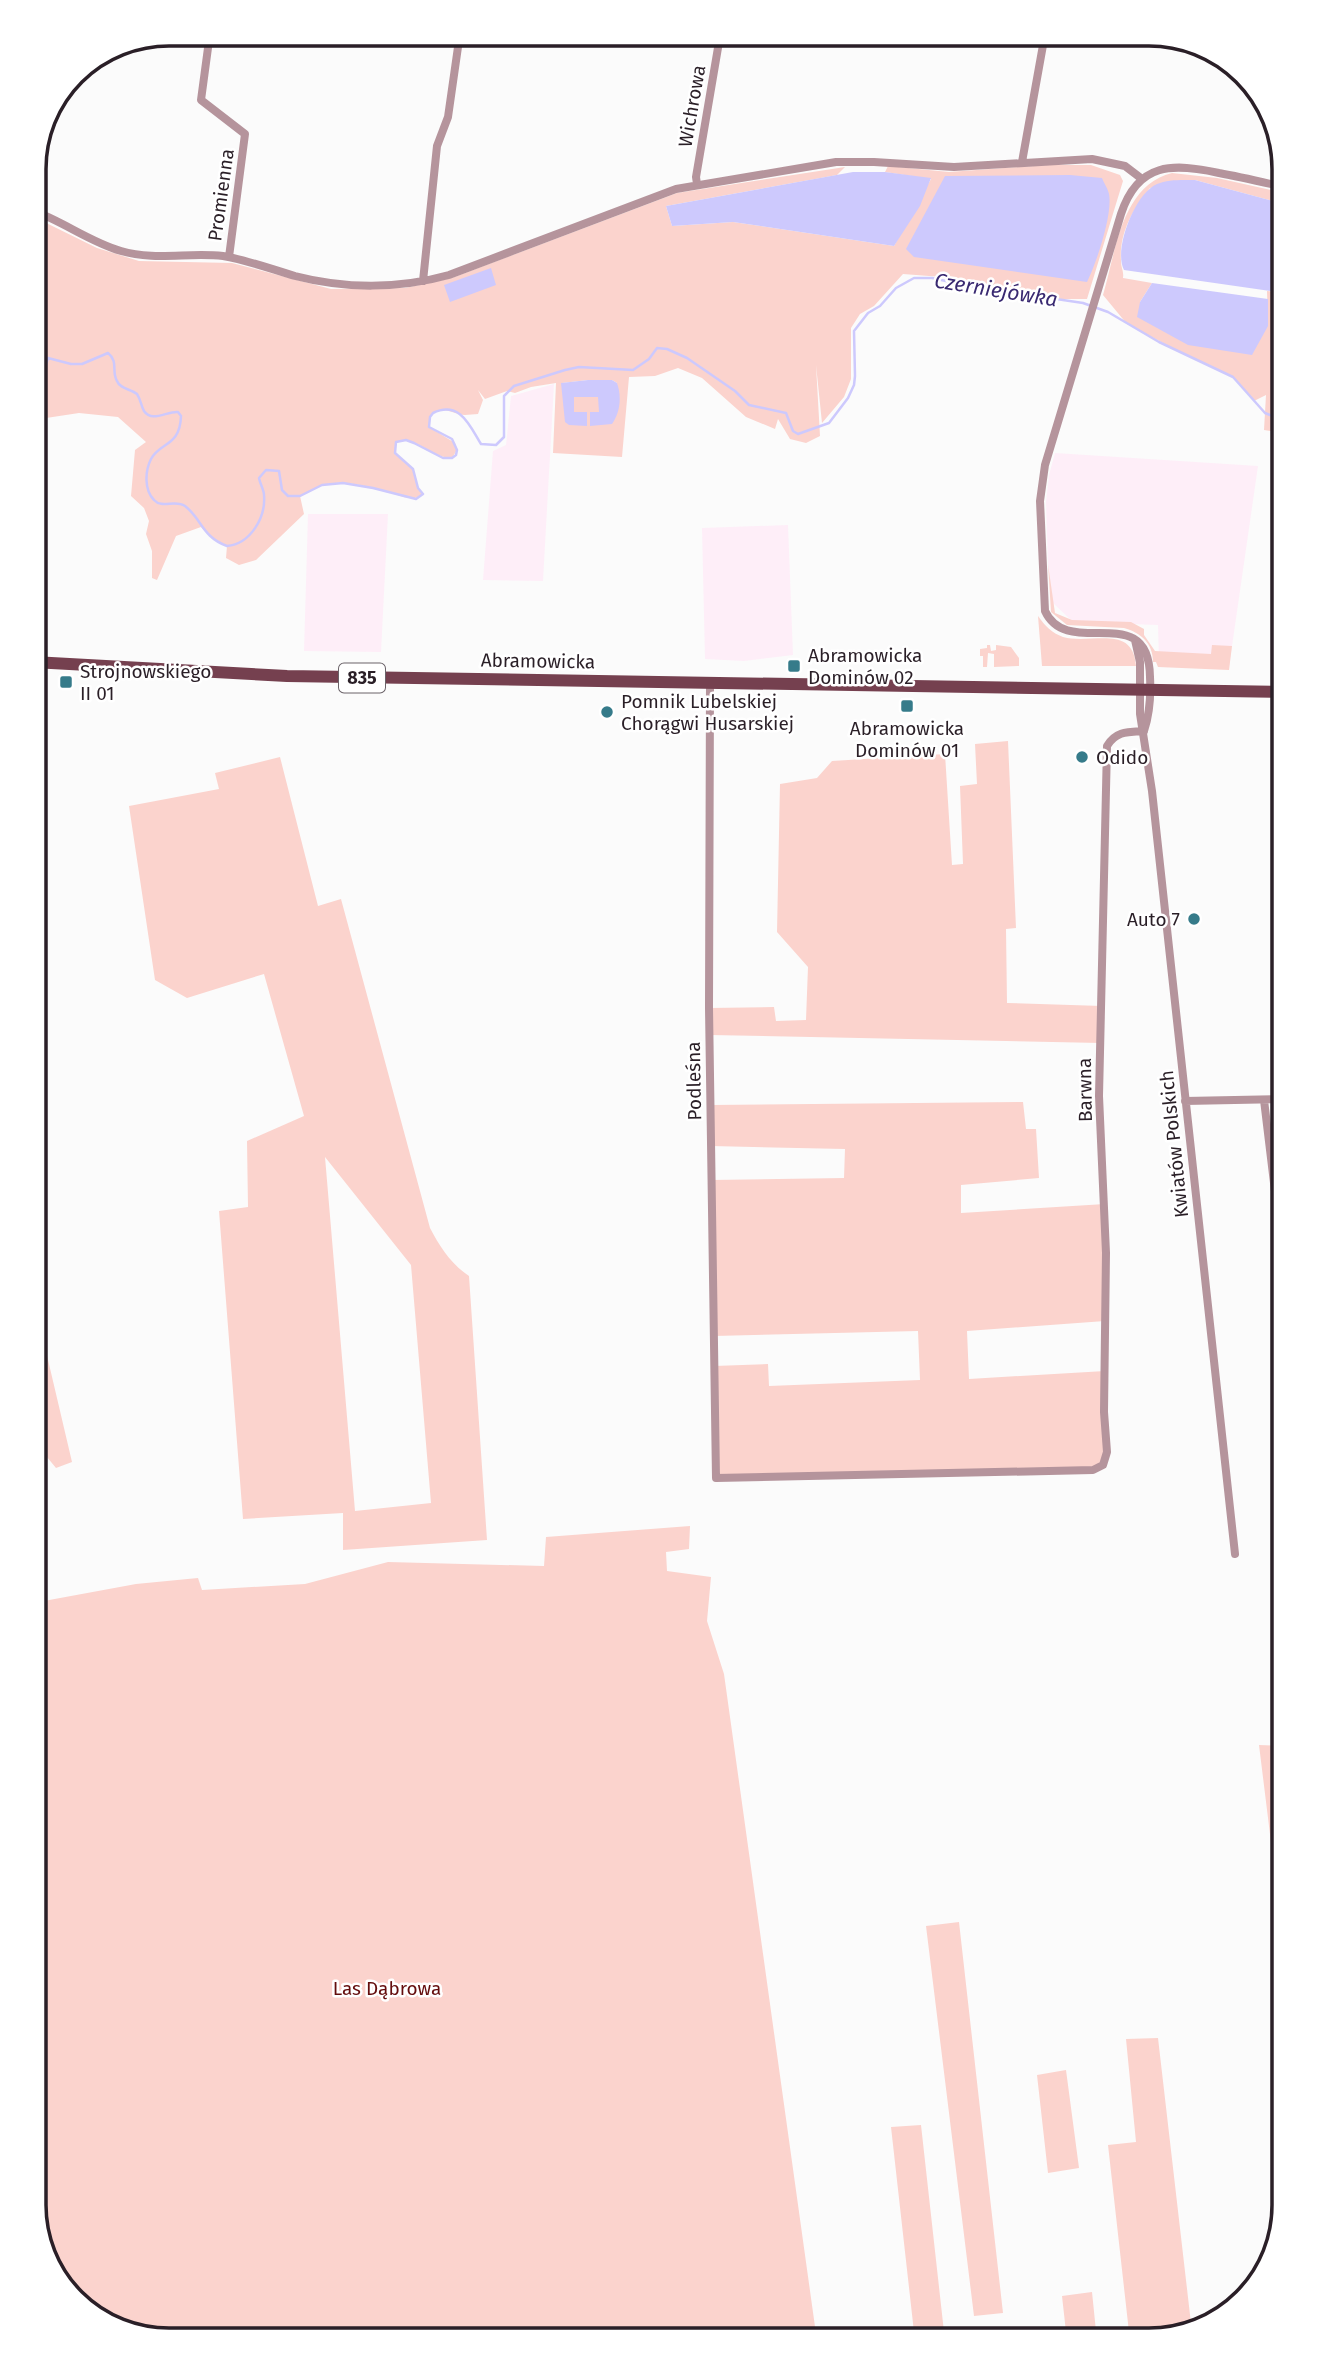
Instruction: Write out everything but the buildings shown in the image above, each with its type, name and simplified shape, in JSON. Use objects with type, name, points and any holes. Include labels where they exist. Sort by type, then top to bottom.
[{"type":"main road","name":"Abramowicka","points":[[46,663],[256,675],[1145,690]]},
{"type":"main road","name":"835","points":[[1145,690],[1272,692]]},
{"type":"street","name":"Promienna","points":[[207,46],[201,100],[245,134],[229,257]]},
{"type":"street","points":[[423,281],[438,146],[448,117],[458,46]]},
{"type":"street","name":"Wichrowa","points":[[697,184],[697,170],[718,46]]},
{"type":"street","points":[[1022,162],[1043,46]]},
{"type":"street","points":[[46,216],[105,246],[127,253],[229,257],[303,278],[341,285],[398,284],[449,275],[667,191],[836,162],[954,167],[1100,160],[1125,166],[1142,179],[1163,168],[1185,166],[1272,184]]},
{"type":"street","name":"Kwiatów Polskich","points":[[1142,179],[1124,205],[1045,465],[1040,501],[1044,607],[1052,624],[1064,631],[1117,633],[1135,640],[1139,656],[1145,690],[1140,714],[1235,1554]]},
{"type":"street","name":"Podleśna","points":[[710,683],[709,1008],[716,1478],[1093,1470]]},
{"type":"street","name":"Barwna","points":[[1093,1470],[1103,1465],[1107,1452],[1104,1412],[1106,1241],[1100,1096],[1107,746],[1112,737],[1121,733],[1144,732]]},
{"type":"street","points":[[1264,1100],[1272,1158]]},
{"type":"street","points":[[1185,1101],[1272,1100]]},
{"type":"shaded area","points":[[853,172],[885,172],[931,178],[920,206],[894,246],[733,222],[672,226],[666,206]]},
{"type":"shaded area","points":[[1070,175],[1102,178],[1109,194],[1106,226],[1087,282],[914,257],[906,249],[945,176]]},
{"type":"shaded area","points":[[1195,180],[1272,201],[1272,291],[1124,270],[1121,249],[1134,210],[1149,189],[1161,182]]},
{"type":"shaded area","points":[[491,268],[496,285],[450,302],[444,285]]},
{"type":"shaded area","points":[[1152,283],[1268,299],[1268,326],[1252,355],[1188,345],[1137,317],[1140,302]]},
{"type":"shaded area","points":[[612,380],[617,383],[619,405],[612,424],[590,426],[590,412],[599,412],[598,397],[574,397],[574,412],[587,412],[587,426],[569,425],[565,422],[561,383]]},
{"type":"shaded area","points":[[554,384],[543,581],[483,580],[493,451],[506,445],[511,396]]},
{"type":"shaded area","points":[[1055,453],[1258,466],[1229,667],[1159,660],[1158,625],[1073,622],[1053,603],[1048,564],[1046,502]]},
{"type":"shaded area","points":[[308,514],[388,514],[381,652],[304,651]]},
{"type":"shaded area","points":[[788,525],[793,655],[744,661],[705,659],[702,528]]},
{"type":"green space","points":[[1047,165],[1091,165],[1120,175],[1123,181],[1087,299],[1061,299],[955,278],[903,274],[874,306],[860,314],[851,328],[851,379],[844,397],[822,423],[816,365],[820,436],[806,443],[790,439],[778,419],[775,429],[746,417],[702,378],[678,368],[655,376],[629,377],[622,457],[553,453],[556,383],[515,393],[507,391],[485,399],[478,390],[483,400],[478,414],[465,415],[442,410],[430,417],[429,427],[455,443],[457,450],[452,458],[437,455],[411,442],[396,442],[395,453],[413,469],[418,488],[423,494],[419,497],[403,497],[351,484],[320,486],[300,496],[304,514],[256,560],[239,565],[226,558],[227,546],[201,527],[176,536],[157,580],[152,578],[152,551],[146,534],[149,521],[144,508],[131,496],[135,450],[146,442],[118,417],[79,413],[46,418],[46,223],[97,248],[139,261],[232,263],[331,289],[405,288],[452,278],[677,193],[845,167],[837,175],[666,206],[672,226],[733,222],[894,246],[931,179],[885,172],[888,166],[949,172]],"holes":[[[588,380],[612,380],[617,383],[599,412],[599,397],[574,397],[574,412],[562,383]]]},
{"type":"green space","points":[[1172,173],[1217,178],[1272,190],[1272,201],[1195,180],[1150,188],[1128,222],[1122,241],[1121,263],[1123,278],[1152,283],[1140,302],[1268,326],[1267,291],[1272,292],[1272,431],[1264,430],[1266,395],[1254,401],[1233,377],[1127,324],[1103,295],[1123,222],[1142,191],[1155,180]]},
{"type":"green space","points":[[1048,564],[1055,613],[1072,620],[1131,622],[1144,629],[1144,635],[1155,651],[1211,654],[1212,645],[1232,646],[1229,670],[1158,667],[1156,662],[1153,662],[1148,644],[1130,630],[1067,625],[1051,612]]},
{"type":"green space","points":[[1038,616],[1049,629],[1063,637],[1109,638],[1127,644],[1133,653],[1136,666],[1042,666]]},
{"type":"green space","points":[[987,645],[990,645],[991,651],[996,650],[996,645],[1011,647],[1019,658],[1019,666],[994,667],[994,654],[988,653],[987,667],[983,667],[980,649],[987,648]]},
{"type":"green space","points":[[1008,741],[1016,928],[1006,929],[1007,1003],[1102,1006],[1101,1043],[710,1035],[709,1008],[774,1007],[776,1021],[806,1020],[808,967],[777,932],[780,784],[817,778],[832,761],[945,754],[952,865],[963,864],[960,786],[977,784],[975,744]]},
{"type":"green space","points":[[280,757],[318,906],[341,899],[430,1228],[446,1255],[469,1276],[487,1540],[343,1550],[343,1513],[243,1519],[219,1211],[248,1207],[247,1141],[304,1116],[264,974],[187,998],[155,980],[129,806],[219,789],[215,773]],"holes":[[[325,1157],[411,1265],[431,1503],[355,1511]]]},
{"type":"green space","points":[[1023,1102],[1026,1129],[1036,1129],[1039,1178],[961,1185],[961,1213],[1105,1204],[1105,1321],[967,1331],[969,1379],[1105,1371],[1103,1465],[1093,1470],[716,1478],[714,1366],[768,1364],[769,1386],[920,1380],[918,1331],[714,1336],[712,1180],[844,1178],[845,1149],[711,1146],[711,1105]]},
{"type":"green space","points":[[46,1351],[72,1462],[56,1468],[46,1456]]},
{"type":"green space","name":"Las Dąbrowa","points":[[690,1526],[689,1549],[666,1552],[667,1571],[711,1577],[707,1621],[724,1674],[815,2328],[160,2328],[144,2326],[114,2316],[87,2298],[66,2274],[58,2260],[48,2230],[46,1601],[136,1584],[198,1578],[202,1590],[305,1584],[388,1562],[544,1566],[546,1537]]},
{"type":"green space","points":[[1259,1745],[1272,1746],[1272,1850]]},
{"type":"green space","points":[[959,1922],[1003,2313],[974,2316],[926,1926]]},
{"type":"green space","points":[[1158,2038],[1191,2320],[1165,2327],[1129,2328],[1108,2145],[1136,2142],[1126,2039]]},
{"type":"green space","points":[[1066,2070],[1079,2168],[1048,2173],[1037,2075]]},
{"type":"green space","points":[[921,2125],[944,2328],[914,2328],[891,2127]]},
{"type":"green space","points":[[1092,2292],[1096,2328],[1066,2328],[1062,2296]]},
{"type":"waterway","name":"Czerniejówka","points":[[46,365],[48,358],[82,364],[108,353],[113,360],[118,384],[137,394],[147,414],[155,416],[178,412],[181,416],[177,433],[155,454],[149,464],[146,480],[148,491],[157,503],[177,503],[185,506],[212,538],[227,546],[243,540],[259,521],[264,504],[259,478],[266,470],[279,471],[282,490],[288,496],[300,496],[322,485],[343,483],[416,499],[423,494],[418,488],[413,469],[395,453],[396,442],[406,440],[443,458],[452,458],[457,450],[452,439],[429,427],[433,413],[442,410],[457,412],[468,423],[481,444],[496,445],[504,437],[504,396],[514,386],[579,367],[633,370],[649,359],[657,348],[667,349],[687,358],[735,391],[749,405],[786,413],[793,431],[798,434],[829,423],[848,398],[854,385],[854,331],[868,313],[880,306],[896,288],[914,278],[932,278],[1083,303],[1108,312],[1159,342],[1233,377],[1265,413],[1272,416]]},
{"type":"place","name":"Abramowicka Dominów 02","points":[[794,666]]},
{"type":"place","name":"Strojnowskiego II 01","points":[[66,682]]},
{"type":"place","name":"Abramowicka Dominów 01","points":[[907,706]]},
{"type":"place","name":"Pomnik Lubelskiej Chorągwi Husarskiej","points":[[607,712]]},
{"type":"place","name":"Odido","points":[[1082,757]]},
{"type":"place","name":"Auto 7","points":[[1194,919]]}]
